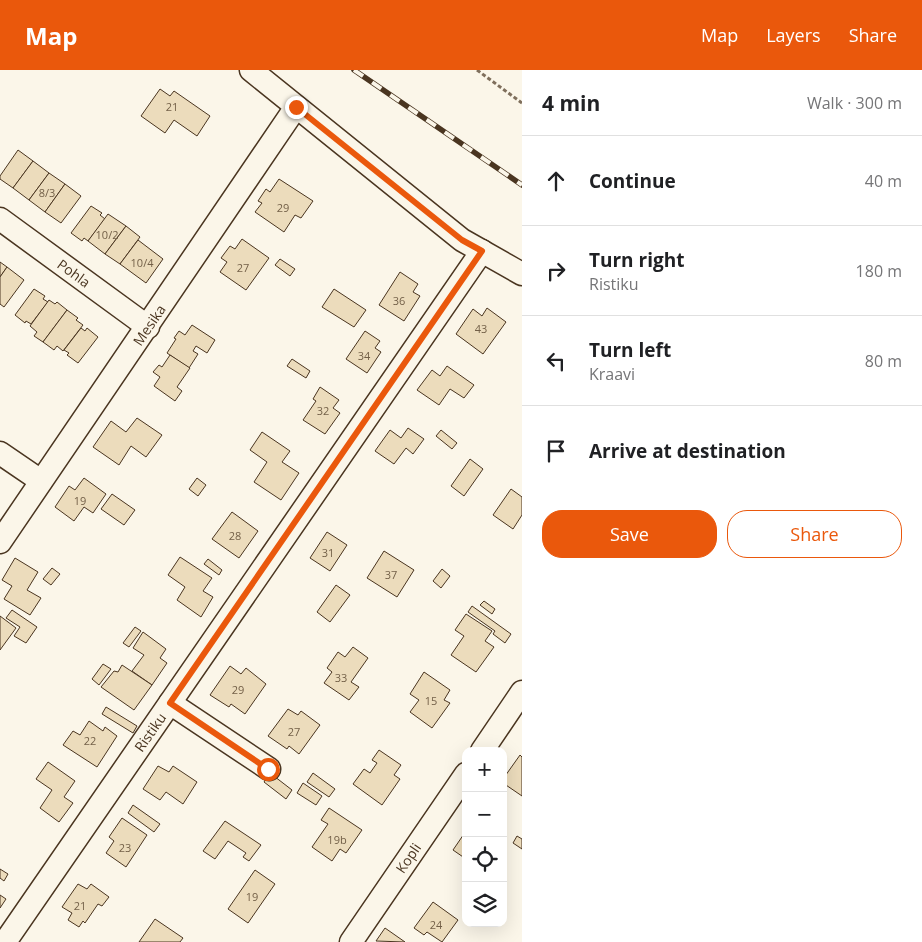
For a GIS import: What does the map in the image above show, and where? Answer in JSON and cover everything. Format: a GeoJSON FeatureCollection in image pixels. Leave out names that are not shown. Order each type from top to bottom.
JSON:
{"type":"FeatureCollection","features":[{"type":"Feature","properties":{"kind":"street"},"geometry":{"type":"LineString","coordinates":[[251,70],[462,240],[522,274]]}},
{"type":"Feature","properties":{"kind":"street","name":"Mesika"},"geometry":{"type":"LineString","coordinates":[[0,542],[296,107]]}},
{"type":"Feature","properties":{"kind":"street","name":"Pohla"},"geometry":{"type":"LineString","coordinates":[[0,219],[148,327]]}},
{"type":"Feature","properties":{"kind":"street","name":"Ristiku"},"geometry":{"type":"LineString","coordinates":[[5,942],[482,251]]}},
{"type":"Feature","properties":{"kind":"street"},"geometry":{"type":"LineString","coordinates":[[0,453],[41,481]]}},
{"type":"Feature","properties":{"kind":"street"},"geometry":{"type":"LineString","coordinates":[[485,747],[522,692]]}},
{"type":"Feature","properties":{"kind":"street"},"geometry":{"type":"LineString","coordinates":[[170,703],[268,769]]}},
{"type":"Feature","properties":{"kind":"street","name":"Kopli"},"geometry":{"type":"LineString","coordinates":[[351,942],[462,780]]}},
{"type":"Feature","properties":{"kind":"path"},"geometry":{"type":"LineString","coordinates":[[477,70],[522,102]]}},
{"type":"Feature","properties":{"kind":"building"},"geometry":{"type":"Polygon","coordinates":[[[160,89],[170,96],[174,91],[210,116],[197,136],[174,120],[165,133],[141,116],[160,89]]]}},
{"type":"Feature","properties":{"kind":"building"},"geometry":{"type":"Polygon","coordinates":[[[18,150],[33,161],[13,188],[0,179],[0,176],[18,150]]]}},
{"type":"Feature","properties":{"kind":"building"},"geometry":{"type":"Polygon","coordinates":[[[33,161],[49,173],[29,200],[13,188],[33,161]]]}},
{"type":"Feature","properties":{"kind":"building"},"geometry":{"type":"Polygon","coordinates":[[[49,173],[65,184],[45,212],[29,200],[49,173]]]}},
{"type":"Feature","properties":{"kind":"building"},"geometry":{"type":"Polygon","coordinates":[[[279,179],[313,201],[301,218],[295,215],[284,232],[255,212],[262,203],[258,201],[266,189],[270,192],[279,179]]]}},
{"type":"Feature","properties":{"kind":"building"},"geometry":{"type":"Polygon","coordinates":[[[65,184],[81,196],[61,223],[45,212],[65,184]]]}},
{"type":"Feature","properties":{"kind":"building"},"geometry":{"type":"Polygon","coordinates":[[[91,206],[102,213],[100,215],[105,219],[88,241],[84,238],[82,241],[71,233],[91,206]]]}},
{"type":"Feature","properties":{"kind":"building"},"geometry":{"type":"Polygon","coordinates":[[[108,214],[126,226],[105,254],[88,241],[108,214]]]}},
{"type":"Feature","properties":{"kind":"building"},"geometry":{"type":"Polygon","coordinates":[[[126,226],[140,237],[120,264],[105,254],[126,226]]]}},
{"type":"Feature","properties":{"kind":"building"},"geometry":{"type":"Polygon","coordinates":[[[242,239],[269,258],[246,290],[220,272],[227,262],[221,258],[230,246],[235,249],[242,239]]]}},
{"type":"Feature","properties":{"kind":"building"},"geometry":{"type":"Polygon","coordinates":[[[138,240],[163,259],[146,283],[120,264],[138,240]]]}},
{"type":"Feature","properties":{"kind":"building"},"geometry":{"type":"Polygon","coordinates":[[[280,259],[295,269],[290,276],[275,265],[280,259]]]}},
{"type":"Feature","properties":{"kind":"building"},"geometry":{"type":"Polygon","coordinates":[[[0,262],[7,267],[0,277],[0,262]]]}},
{"type":"Feature","properties":{"kind":"building"},"geometry":{"type":"Polygon","coordinates":[[[7,267],[24,280],[4,307],[0,304],[0,277],[7,267]]]}},
{"type":"Feature","properties":{"kind":"building"},"geometry":{"type":"Polygon","coordinates":[[[400,272],[418,284],[413,292],[420,296],[404,321],[379,305],[400,272]]]}},
{"type":"Feature","properties":{"kind":"building"},"geometry":{"type":"Polygon","coordinates":[[[34,289],[45,296],[43,299],[48,302],[31,324],[26,321],[25,323],[15,315],[34,289]]]}},
{"type":"Feature","properties":{"kind":"building"},"geometry":{"type":"Polygon","coordinates":[[[334,289],[366,310],[354,327],[322,307],[334,289]]]}},
{"type":"Feature","properties":{"kind":"building"},"geometry":{"type":"Polygon","coordinates":[[[49,300],[55,304],[57,302],[67,310],[43,342],[34,336],[37,332],[30,326],[49,300]]]}},
{"type":"Feature","properties":{"kind":"building"},"geometry":{"type":"Polygon","coordinates":[[[487,308],[506,322],[483,354],[456,334],[473,309],[482,316],[487,308]]]}},
{"type":"Feature","properties":{"kind":"building"},"geometry":{"type":"Polygon","coordinates":[[[67,310],[78,318],[76,320],[83,325],[63,351],[57,346],[54,350],[43,342],[67,310]]]}},
{"type":"Feature","properties":{"kind":"building"},"geometry":{"type":"Polygon","coordinates":[[[192,325],[215,340],[207,353],[196,346],[193,351],[198,354],[189,368],[167,353],[179,331],[185,335],[192,325]]]}},
{"type":"Feature","properties":{"kind":"building"},"geometry":{"type":"Polygon","coordinates":[[[81,328],[85,331],[87,328],[98,337],[78,363],[67,355],[69,353],[64,350],[81,328]]]}},
{"type":"Feature","properties":{"kind":"building"},"geometry":{"type":"Polygon","coordinates":[[[365,331],[380,341],[375,348],[381,352],[367,373],[346,359],[365,331]]]}},
{"type":"Feature","properties":{"kind":"building"},"geometry":{"type":"Polygon","coordinates":[[[170,355],[190,368],[177,387],[182,391],[175,401],[154,386],[160,377],[153,372],[159,365],[162,367],[170,355]]]}},
{"type":"Feature","properties":{"kind":"building"},"geometry":{"type":"Polygon","coordinates":[[[292,359],[310,371],[306,378],[287,366],[292,359]]]}},
{"type":"Feature","properties":{"kind":"building"},"geometry":{"type":"Polygon","coordinates":[[[447,366],[474,385],[464,398],[450,389],[439,405],[417,390],[432,370],[440,376],[447,366]]]}},
{"type":"Feature","properties":{"kind":"building"},"geometry":{"type":"Polygon","coordinates":[[[320,387],[339,400],[333,408],[340,413],[325,434],[303,420],[316,401],[313,399],[320,387]]]}},
{"type":"Feature","properties":{"kind":"building"},"geometry":{"type":"Polygon","coordinates":[[[137,418],[162,435],[146,457],[131,446],[119,465],[93,447],[111,421],[126,432],[137,418]]]}},
{"type":"Feature","properties":{"kind":"building"},"geometry":{"type":"Polygon","coordinates":[[[408,428],[424,439],[413,454],[406,448],[394,464],[375,451],[390,430],[401,438],[408,428]]]}},
{"type":"Feature","properties":{"kind":"building"},"geometry":{"type":"Polygon","coordinates":[[[441,430],[457,443],[452,449],[436,436],[441,430]]]}},
{"type":"Feature","properties":{"kind":"building"},"geometry":{"type":"Polygon","coordinates":[[[262,432],[290,451],[282,462],[299,473],[281,500],[254,482],[267,462],[250,450],[262,432]]]}},
{"type":"Feature","properties":{"kind":"building"},"geometry":{"type":"Polygon","coordinates":[[[470,459],[483,469],[464,496],[451,486],[470,459]]]}},
{"type":"Feature","properties":{"kind":"building"},"geometry":{"type":"Polygon","coordinates":[[[84,478],[106,494],[93,513],[84,507],[74,521],[55,507],[69,486],[75,490],[84,478]]]}},
{"type":"Feature","properties":{"kind":"building"},"geometry":{"type":"Polygon","coordinates":[[[197,478],[206,485],[198,496],[189,489],[197,478]]]}},
{"type":"Feature","properties":{"kind":"building"},"geometry":{"type":"Polygon","coordinates":[[[511,489],[522,497],[522,515],[513,529],[493,515],[511,489]]]}},
{"type":"Feature","properties":{"kind":"building"},"geometry":{"type":"Polygon","coordinates":[[[112,494],[135,510],[124,525],[101,509],[112,494]]]}},
{"type":"Feature","properties":{"kind":"building"},"geometry":{"type":"Polygon","coordinates":[[[232,512],[258,531],[239,558],[212,539],[232,512]]]}},
{"type":"Feature","properties":{"kind":"building"},"geometry":{"type":"Polygon","coordinates":[[[327,532],[347,545],[330,571],[310,558],[327,532]]]}},
{"type":"Feature","properties":{"kind":"building"},"geometry":{"type":"Polygon","coordinates":[[[384,551],[414,570],[397,597],[367,578],[384,551]]]}},
{"type":"Feature","properties":{"kind":"building"},"geometry":{"type":"Polygon","coordinates":[[[180,557],[212,578],[203,591],[213,597],[201,617],[177,600],[185,587],[168,575],[180,557]]]}},
{"type":"Feature","properties":{"kind":"building"},"geometry":{"type":"Polygon","coordinates":[[[15,558],[38,572],[27,590],[41,598],[30,615],[4,599],[12,586],[2,580],[15,558]]]}},
{"type":"Feature","properties":{"kind":"building"},"geometry":{"type":"Polygon","coordinates":[[[208,559],[222,570],[219,575],[204,564],[208,559]]]}},
{"type":"Feature","properties":{"kind":"building"},"geometry":{"type":"Polygon","coordinates":[[[52,568],[60,574],[51,585],[43,579],[52,568]]]}},
{"type":"Feature","properties":{"kind":"building"},"geometry":{"type":"Polygon","coordinates":[[[442,569],[450,576],[441,588],[433,581],[442,569]]]}},
{"type":"Feature","properties":{"kind":"building"},"geometry":{"type":"Polygon","coordinates":[[[336,585],[350,595],[330,622],[317,612],[336,585]]]}},
{"type":"Feature","properties":{"kind":"building"},"geometry":{"type":"Polygon","coordinates":[[[484,601],[495,609],[492,614],[480,605],[484,601]]]}},
{"type":"Feature","properties":{"kind":"building"},"geometry":{"type":"Polygon","coordinates":[[[472,606],[511,634],[505,643],[493,634],[495,631],[468,612],[472,606]]]}},
{"type":"Feature","properties":{"kind":"building"},"geometry":{"type":"Polygon","coordinates":[[[12,610],[37,627],[26,643],[14,636],[20,627],[6,618],[12,610]]]}},
{"type":"Feature","properties":{"kind":"building"},"geometry":{"type":"Polygon","coordinates":[[[466,614],[492,631],[485,641],[494,647],[476,672],[451,655],[464,636],[455,630],[466,614]]]}},
{"type":"Feature","properties":{"kind":"building"},"geometry":{"type":"Polygon","coordinates":[[[0,616],[16,628],[0,650],[0,616]]]}},
{"type":"Feature","properties":{"kind":"building"},"geometry":{"type":"Polygon","coordinates":[[[135,627],[141,631],[129,647],[123,643],[135,627]]]}},
{"type":"Feature","properties":{"kind":"building"},"geometry":{"type":"Polygon","coordinates":[[[143,632],[166,649],[160,658],[167,663],[152,685],[132,671],[144,655],[133,648],[143,632]]]}},
{"type":"Feature","properties":{"kind":"building"},"geometry":{"type":"Polygon","coordinates":[[[353,647],[368,658],[351,682],[359,687],[349,700],[324,683],[332,672],[327,668],[338,652],[345,657],[353,647]]]}},
{"type":"Feature","properties":{"kind":"building"},"geometry":{"type":"Polygon","coordinates":[[[103,664],[111,669],[99,685],[92,679],[103,664]]]}},
{"type":"Feature","properties":{"kind":"building"},"geometry":{"type":"Polygon","coordinates":[[[122,665],[152,685],[134,710],[101,687],[114,671],[118,672],[122,665]]]}},
{"type":"Feature","properties":{"kind":"building"},"geometry":{"type":"Polygon","coordinates":[[[230,666],[241,674],[246,668],[266,684],[245,714],[231,704],[229,707],[210,695],[230,666]]]}},
{"type":"Feature","properties":{"kind":"building"},"geometry":{"type":"Polygon","coordinates":[[[424,672],[450,690],[444,700],[450,703],[432,728],[410,712],[419,700],[410,694],[424,672]]]}},
{"type":"Feature","properties":{"kind":"building"},"geometry":{"type":"Polygon","coordinates":[[[106,707],[137,726],[133,733],[102,714],[106,707]]]}},
{"type":"Feature","properties":{"kind":"building"},"geometry":{"type":"Polygon","coordinates":[[[288,709],[298,715],[301,711],[320,725],[299,754],[289,746],[287,749],[268,736],[288,709]]]}},
{"type":"Feature","properties":{"kind":"building"},"geometry":{"type":"Polygon","coordinates":[[[89,721],[103,731],[105,727],[117,736],[97,767],[63,745],[73,731],[80,735],[89,721]]]}},
{"type":"Feature","properties":{"kind":"building"},"geometry":{"type":"Polygon","coordinates":[[[379,750],[401,765],[394,775],[400,779],[382,805],[353,784],[364,769],[370,773],[377,763],[372,760],[379,750]]]}},
{"type":"Feature","properties":{"kind":"building"},"geometry":{"type":"Polygon","coordinates":[[[520,755],[522,757],[522,796],[507,786],[507,773],[520,755]]]}},
{"type":"Feature","properties":{"kind":"building"},"geometry":{"type":"Polygon","coordinates":[[[48,762],[75,781],[64,797],[73,803],[59,822],[40,808],[52,790],[36,779],[48,762]]]}},
{"type":"Feature","properties":{"kind":"building"},"geometry":{"type":"Polygon","coordinates":[[[158,766],[169,772],[173,766],[197,782],[183,804],[166,792],[160,800],[143,789],[158,766]]]}},
{"type":"Feature","properties":{"kind":"building"},"geometry":{"type":"Polygon","coordinates":[[[270,773],[292,790],[286,799],[264,782],[270,773]]]}},
{"type":"Feature","properties":{"kind":"building"},"geometry":{"type":"Polygon","coordinates":[[[313,773],[335,789],[329,797],[307,782],[313,773]]]}},
{"type":"Feature","properties":{"kind":"building"},"geometry":{"type":"Polygon","coordinates":[[[303,783],[322,796],[316,805],[297,793],[303,783]]]}},
{"type":"Feature","properties":{"kind":"building"},"geometry":{"type":"Polygon","coordinates":[[[133,805],[160,824],[154,832],[128,813],[133,805]]]}},
{"type":"Feature","properties":{"kind":"building"},"geometry":{"type":"Polygon","coordinates":[[[329,808],[362,830],[346,853],[340,849],[332,861],[312,847],[328,824],[321,820],[329,808]]]}},
{"type":"Feature","properties":{"kind":"building"},"geometry":{"type":"Polygon","coordinates":[[[122,818],[147,835],[126,867],[106,853],[114,841],[109,837],[122,818]]]}},
{"type":"Feature","properties":{"kind":"building"},"geometry":{"type":"Polygon","coordinates":[[[225,821],[261,845],[249,861],[243,857],[246,853],[228,841],[215,859],[203,851],[225,821]]]}},
{"type":"Feature","properties":{"kind":"building"},"geometry":{"type":"Polygon","coordinates":[[[517,836],[522,839],[522,849],[513,843],[517,836]]]}},
{"type":"Feature","properties":{"kind":"building"},"geometry":{"type":"Polygon","coordinates":[[[462,837],[462,856],[453,850],[462,837]]]}},
{"type":"Feature","properties":{"kind":"building"},"geometry":{"type":"Polygon","coordinates":[[[0,869],[8,874],[4,881],[0,878],[0,869]]]}},
{"type":"Feature","properties":{"kind":"building"},"geometry":{"type":"Polygon","coordinates":[[[255,870],[275,884],[248,923],[228,909],[255,870]]]}},
{"type":"Feature","properties":{"kind":"building"},"geometry":{"type":"Polygon","coordinates":[[[78,884],[87,889],[91,884],[109,897],[102,906],[98,904],[85,923],[83,921],[79,927],[68,920],[72,913],[62,907],[78,884]]]}},
{"type":"Feature","properties":{"kind":"building"},"geometry":{"type":"Polygon","coordinates":[[[0,895],[6,899],[0,908],[0,895]]]}},
{"type":"Feature","properties":{"kind":"building"},"geometry":{"type":"Polygon","coordinates":[[[433,902],[458,920],[442,942],[427,932],[424,935],[414,928],[433,902]]]}},
{"type":"Feature","properties":{"kind":"building"},"geometry":{"type":"Polygon","coordinates":[[[155,919],[183,938],[180,942],[139,942],[155,919]]]}},
{"type":"Feature","properties":{"kind":"building"},"geometry":{"type":"Polygon","coordinates":[[[385,928],[405,942],[376,941],[385,928]]]}},
{"type":"Feature","properties":{"kind":"railway"},"geometry":{"type":"LineString","coordinates":[[354,70],[522,185]]}},
{"type":"Feature","properties":{"kind":"route"},"geometry":{"type":"LineString","coordinates":[[268,769],[170,703],[482,251],[462,240],[296,107]]}}]}
